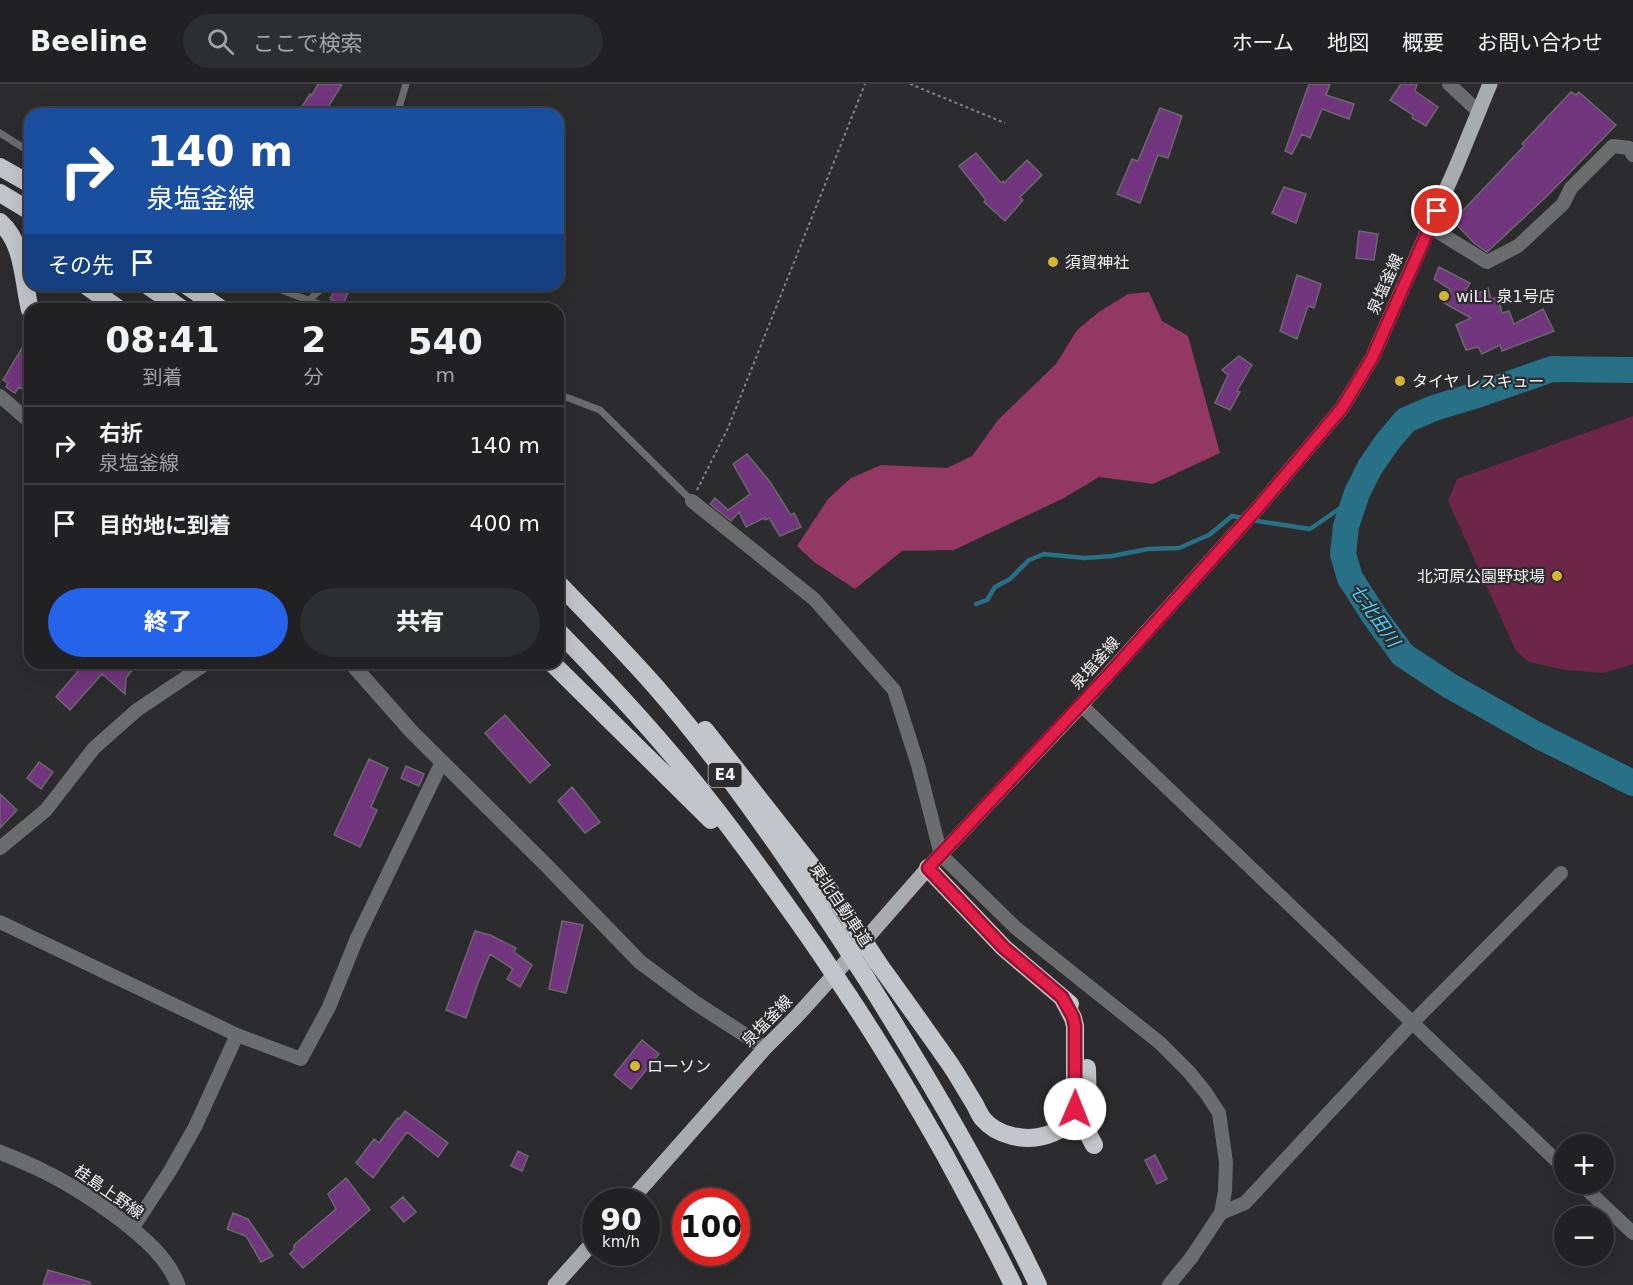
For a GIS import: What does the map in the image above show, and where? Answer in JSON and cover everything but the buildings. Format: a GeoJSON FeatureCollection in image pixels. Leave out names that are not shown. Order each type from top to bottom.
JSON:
{"type":"FeatureCollection","features":[{"type":"Feature","properties":{"kind":"highway"},"geometry":{"type":"LineString","coordinates":[[0,167],[24,181]]}},
{"type":"Feature","properties":{"kind":"highway"},"geometry":{"type":"LineString","coordinates":[[0,194],[24,208]]}},
{"type":"Feature","properties":{"kind":"highway"},"geometry":{"type":"LineString","coordinates":[[0,222],[14,239],[24,279]]}},
{"type":"Feature","properties":{"kind":"highway"},"geometry":{"type":"LineString","coordinates":[[14,239],[24,245]]}},
{"type":"Feature","properties":{"kind":"highway"},"geometry":{"type":"LineString","coordinates":[[93,291],[110,303]]}},
{"type":"Feature","properties":{"kind":"highway"},"geometry":{"type":"LineString","coordinates":[[156,291],[173,303]]}},
{"type":"Feature","properties":{"kind":"highway"},"geometry":{"type":"LineString","coordinates":[[195,291],[212,303]]}},
{"type":"Feature","properties":{"kind":"highway","name":"東北自動車道"},"geometry":{"type":"LineString","coordinates":[[564,590],[602,627],[701,743],[758,818],[836,932],[938,1097],[982,1175],[1038,1285]]}},
{"type":"Feature","properties":{"kind":"highway"},"geometry":{"type":"LineString","coordinates":[[602,627],[669,691],[714,739],[819,875],[951,1065],[984,1120],[996,1129],[1012,1136],[1032,1138],[1060,1130],[1072,1118],[1082,1113]]}},
{"type":"Feature","properties":{"kind":"highway","name":"E4"},"geometry":{"type":"LineString","coordinates":[[564,637],[619,695],[710,801],[818,950],[880,1042],[963,1189],[1013,1285]]}},
{"type":"Feature","properties":{"kind":"highway"},"geometry":{"type":"LineString","coordinates":[[558,669],[702,810],[779,894]]}},
{"type":"Feature","properties":{"kind":"highway"},"geometry":{"type":"LineString","coordinates":[[934,862],[1004,948],[1062,997],[1073,1017],[1075,1026],[1082,1113],[1094,1145]]}},
{"type":"Feature","properties":{"kind":"main road","name":"泉塩釜線"},"geometry":{"type":"LineString","coordinates":[[641,1188],[934,862],[1081,705],[1256,510],[1342,408],[1372,358],[1490,84]]}},
{"type":"Feature","properties":{"kind":"main road"},"geometry":{"type":"LineString","coordinates":[[555,1285],[582,1255]]}},
{"type":"Feature","properties":{"kind":"street"},"geometry":{"type":"LineString","coordinates":[[1449,84],[1479,112]]}},
{"type":"Feature","properties":{"kind":"street"},"geometry":{"type":"LineString","coordinates":[[1430,227],[1487,262],[1518,246],[1563,204],[1571,188],[1613,146],[1629,148],[1633,155]]}},
{"type":"Feature","properties":{"kind":"street"},"geometry":{"type":"LineString","coordinates":[[0,396],[24,418]]}},
{"type":"Feature","properties":{"kind":"street"},"geometry":{"type":"LineString","coordinates":[[692,501],[814,599],[894,690],[918,765],[934,862],[1160,1042],[1189,1072],[1219,1113],[1226,1162],[1225,1191],[1221,1213],[1191,1258],[1169,1285]]}},
{"type":"Feature","properties":{"kind":"street"},"geometry":{"type":"LineString","coordinates":[[0,848],[45,810],[94,748],[137,710],[198,669]]}},
{"type":"Feature","properties":{"kind":"street"},"geometry":{"type":"LineString","coordinates":[[356,669],[441,762],[548,866],[640,962],[694,1002],[765,1048]]}},
{"type":"Feature","properties":{"kind":"street"},"geometry":{"type":"LineString","coordinates":[[1081,705],[1554,1158]]}},
{"type":"Feature","properties":{"kind":"street"},"geometry":{"type":"LineString","coordinates":[[0,922],[237,1035],[301,1059],[329,1007],[357,938],[441,762]]}},
{"type":"Feature","properties":{"kind":"street"},"geometry":{"type":"LineString","coordinates":[[1221,1213],[1245,1203],[1412,1023],[1561,873]]}},
{"type":"Feature","properties":{"kind":"street"},"geometry":{"type":"LineString","coordinates":[[132,1229],[170,1171],[195,1127],[237,1035]]}},
{"type":"Feature","properties":{"kind":"street","name":"桂島上野線"},"geometry":{"type":"LineString","coordinates":[[0,1152],[45,1172],[97,1202],[158,1252],[172,1271],[178,1285]]}},
{"type":"Feature","properties":{"kind":"street"},"geometry":{"type":"LineString","coordinates":[[1592,1194],[1633,1233]]}},
{"type":"Feature","properties":{"kind":"lane"},"geometry":{"type":"LineString","coordinates":[[399,108],[406,84]]}},
{"type":"Feature","properties":{"kind":"lane"},"geometry":{"type":"LineString","coordinates":[[0,133],[24,148]]}},
{"type":"Feature","properties":{"kind":"lane"},"geometry":{"type":"LineString","coordinates":[[284,291],[317,303]]}},
{"type":"Feature","properties":{"kind":"lane"},"geometry":{"type":"LineString","coordinates":[[309,300],[319,291]]}},
{"type":"Feature","properties":{"kind":"lane"},"geometry":{"type":"LineString","coordinates":[[564,396],[600,410],[692,501]]}},
{"type":"Feature","properties":{"kind":"path"},"geometry":{"type":"LineString","coordinates":[[692,501],[728,428],[866,84]]}},
{"type":"Feature","properties":{"kind":"path"},"geometry":{"type":"LineString","coordinates":[[910,84],[1005,123]]}},
{"type":"Feature","properties":{"kind":"shaded area"},"geometry":{"type":"Polygon","coordinates":[[[1149,292],[1162,321],[1188,336],[1220,453],[1153,484],[1099,477],[1064,498],[954,550],[902,551],[855,589],[814,562],[797,546],[828,499],[851,478],[881,465],[947,468],[972,456],[998,420],[1056,364],[1077,330],[1099,312],[1128,294],[1149,292]]]}},
{"type":"Feature","properties":{"kind":"shaded area","name":"北河原公園野球場"},"geometry":{"type":"Polygon","coordinates":[[[1633,416],[1633,664],[1603,673],[1565,670],[1529,662],[1516,651],[1448,501],[1457,479],[1633,416]]]}},
{"type":"Feature","properties":{"kind":"waterway","name":"七北田川"},"geometry":{"type":"LineString","coordinates":[[1633,370],[1552,369],[1434,408],[1406,420],[1370,467],[1357,493],[1346,526],[1343,554],[1350,578],[1403,655],[1450,686],[1539,736],[1633,783]]}},
{"type":"Feature","properties":{"kind":"waterway"},"geometry":{"type":"LineString","coordinates":[[1251,520],[1310,529],[1355,498]]}},
{"type":"Feature","properties":{"kind":"waterway"},"geometry":{"type":"LineString","coordinates":[[976,604],[987,600],[995,587],[1010,579],[1029,560],[1044,554],[1084,558],[1112,556],[1148,549],[1179,548],[1209,535],[1232,516],[1243,518]]}},
{"type":"Feature","properties":{"kind":"place","name":"須賀神社"},"geometry":{"type":"Point","coordinates":[1053,262]}},
{"type":"Feature","properties":{"kind":"place","name":"wiLL 泉1号店"},"geometry":{"type":"Point","coordinates":[1444,296]}},
{"type":"Feature","properties":{"kind":"place","name":"タイヤ レスキュー"},"geometry":{"type":"Point","coordinates":[1400,381]}},
{"type":"Feature","properties":{"kind":"place","name":"北河原公園野球場"},"geometry":{"type":"Point","coordinates":[1557,576]}},
{"type":"Feature","properties":{"kind":"place","name":"ローソン"},"geometry":{"type":"Point","coordinates":[635,1066]}},
{"type":"Feature","properties":{"kind":"route"},"geometry":{"type":"LineString","coordinates":[[1075,1109],[1075,1026],[1073,1017],[1062,997],[1004,948],[928,868],[1112,671],[1256,510],[1342,408],[1372,358],[1437,211]]}}]}
